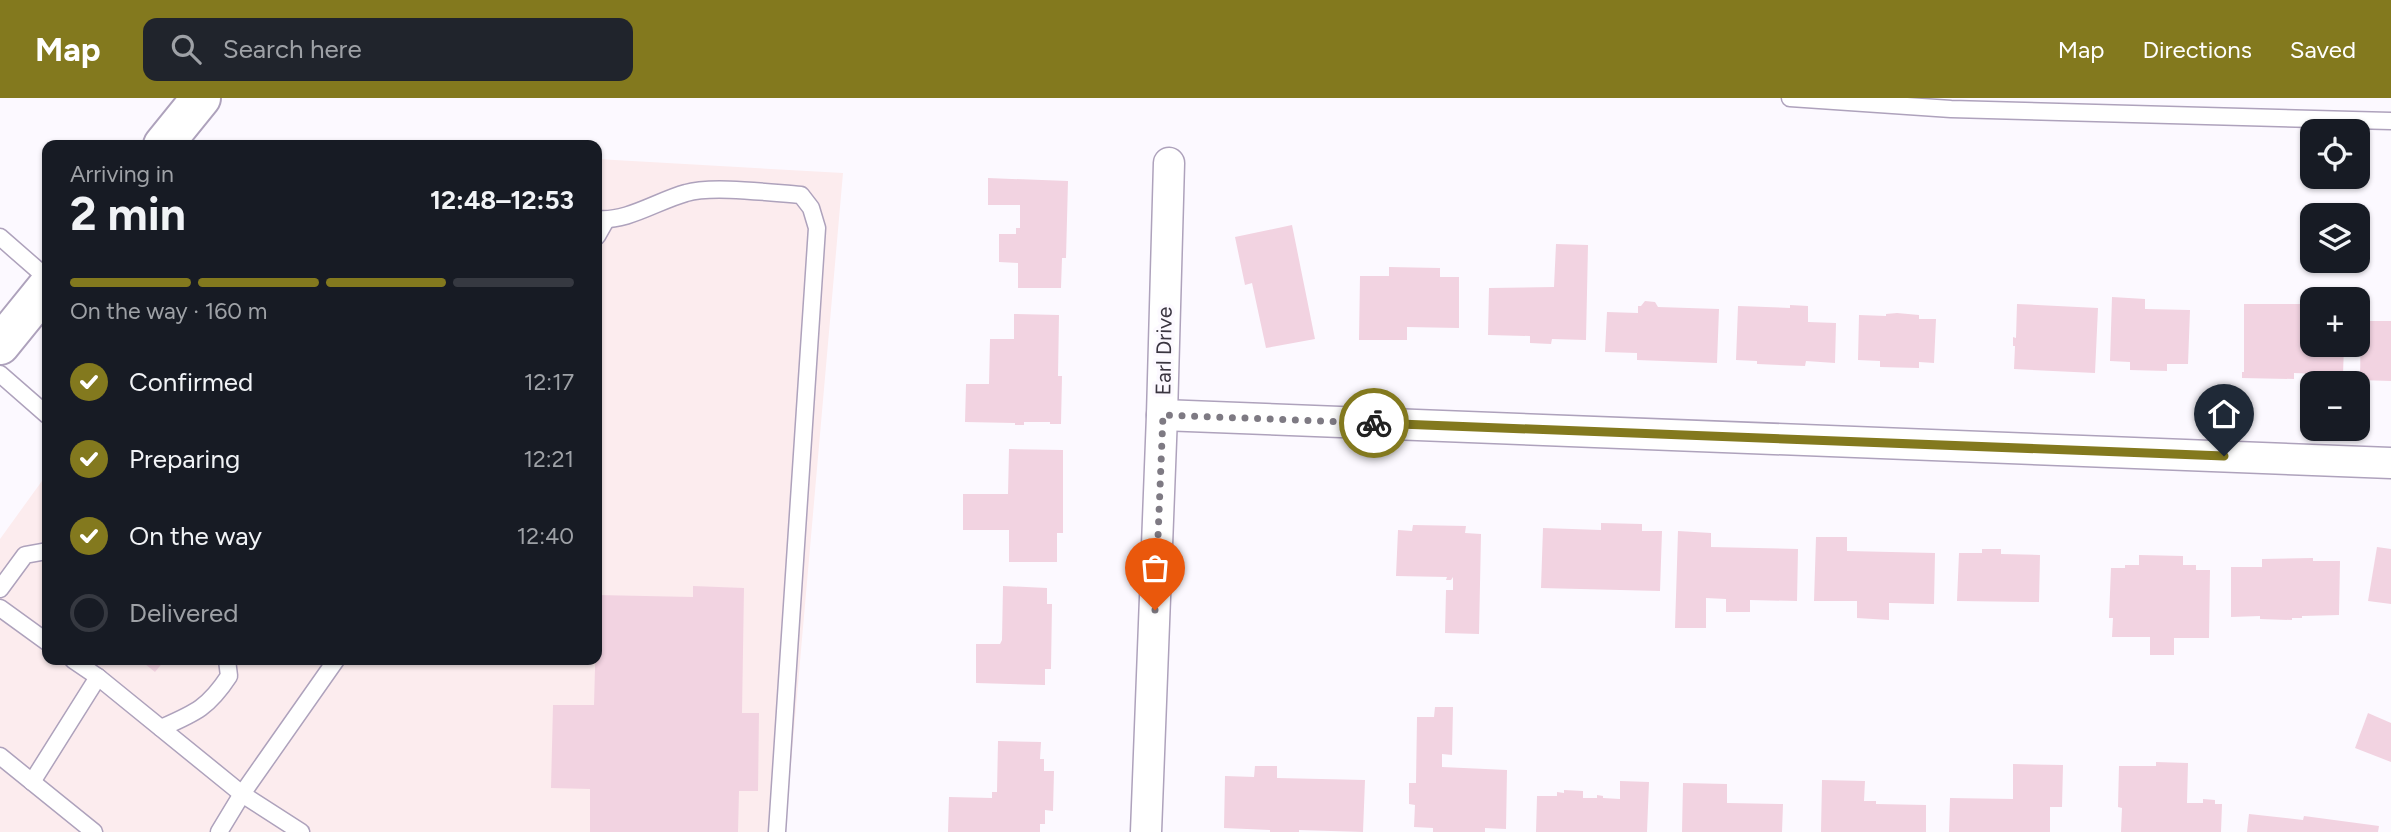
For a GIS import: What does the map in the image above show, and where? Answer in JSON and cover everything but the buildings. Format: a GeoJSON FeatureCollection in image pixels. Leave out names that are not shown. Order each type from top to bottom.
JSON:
{"type":"FeatureCollection","features":[{"type":"Feature","properties":{"kind":"main road"},"geometry":{"type":"LineString","coordinates":[[167,140],[201,98]]}},
{"type":"Feature","properties":{"kind":"main road"},"geometry":{"type":"LineString","coordinates":[[0,345],[42,293]]}},
{"type":"Feature","properties":{"kind":"street","name":"Earl Drive"},"geometry":{"type":"LineString","coordinates":[[1146,832],[1163,415],[1168,163]]}},
{"type":"Feature","properties":{"kind":"street"},"geometry":{"type":"LineString","coordinates":[[1163,415],[2391,463]]}},
{"type":"Feature","properties":{"kind":"lane"},"geometry":{"type":"LineString","coordinates":[[1790,98],[2391,121]]}},
{"type":"Feature","properties":{"kind":"lane"},"geometry":{"type":"LineString","coordinates":[[602,220],[649,207],[688,192],[720,190],[801,195],[811,208],[817,228],[777,832]]}},
{"type":"Feature","properties":{"kind":"lane"},"geometry":{"type":"LineString","coordinates":[[0,237],[42,274]]}},
{"type":"Feature","properties":{"kind":"lane"},"geometry":{"type":"LineString","coordinates":[[0,374],[42,411]]}},
{"type":"Feature","properties":{"kind":"lane"},"geometry":{"type":"LineString","coordinates":[[0,589],[25,555],[42,552]]}},
{"type":"Feature","properties":{"kind":"lane"},"geometry":{"type":"LineString","coordinates":[[0,608],[42,638]]}},
{"type":"Feature","properties":{"kind":"lane"},"geometry":{"type":"LineString","coordinates":[[80,665],[242,794],[300,832]]}},
{"type":"Feature","properties":{"kind":"lane"},"geometry":{"type":"LineString","coordinates":[[161,728],[198,711],[219,691],[229,676],[228,665]]}},
{"type":"Feature","properties":{"kind":"lane"},"geometry":{"type":"LineString","coordinates":[[219,832],[242,794],[332,665]]}},
{"type":"Feature","properties":{"kind":"lane"},"geometry":{"type":"LineString","coordinates":[[32,782],[98,677]]}},
{"type":"Feature","properties":{"kind":"lane"},"geometry":{"type":"LineString","coordinates":[[0,756],[93,832]]}},
{"type":"Feature","properties":{"kind":"shaded area"},"geometry":{"type":"Polygon","coordinates":[[[602,159],[843,173],[785,832],[0,832],[0,539],[42,481],[42,665],[602,665],[602,159]]]}},
{"type":"Feature","properties":{"kind":"way so far"},"geometry":{"type":"LineString","coordinates":[[1155,610],[1163,415],[1374,423]]}},
{"type":"Feature","properties":{"kind":"route"},"geometry":{"type":"LineString","coordinates":[[1374,423],[2224,456]]}}]}
